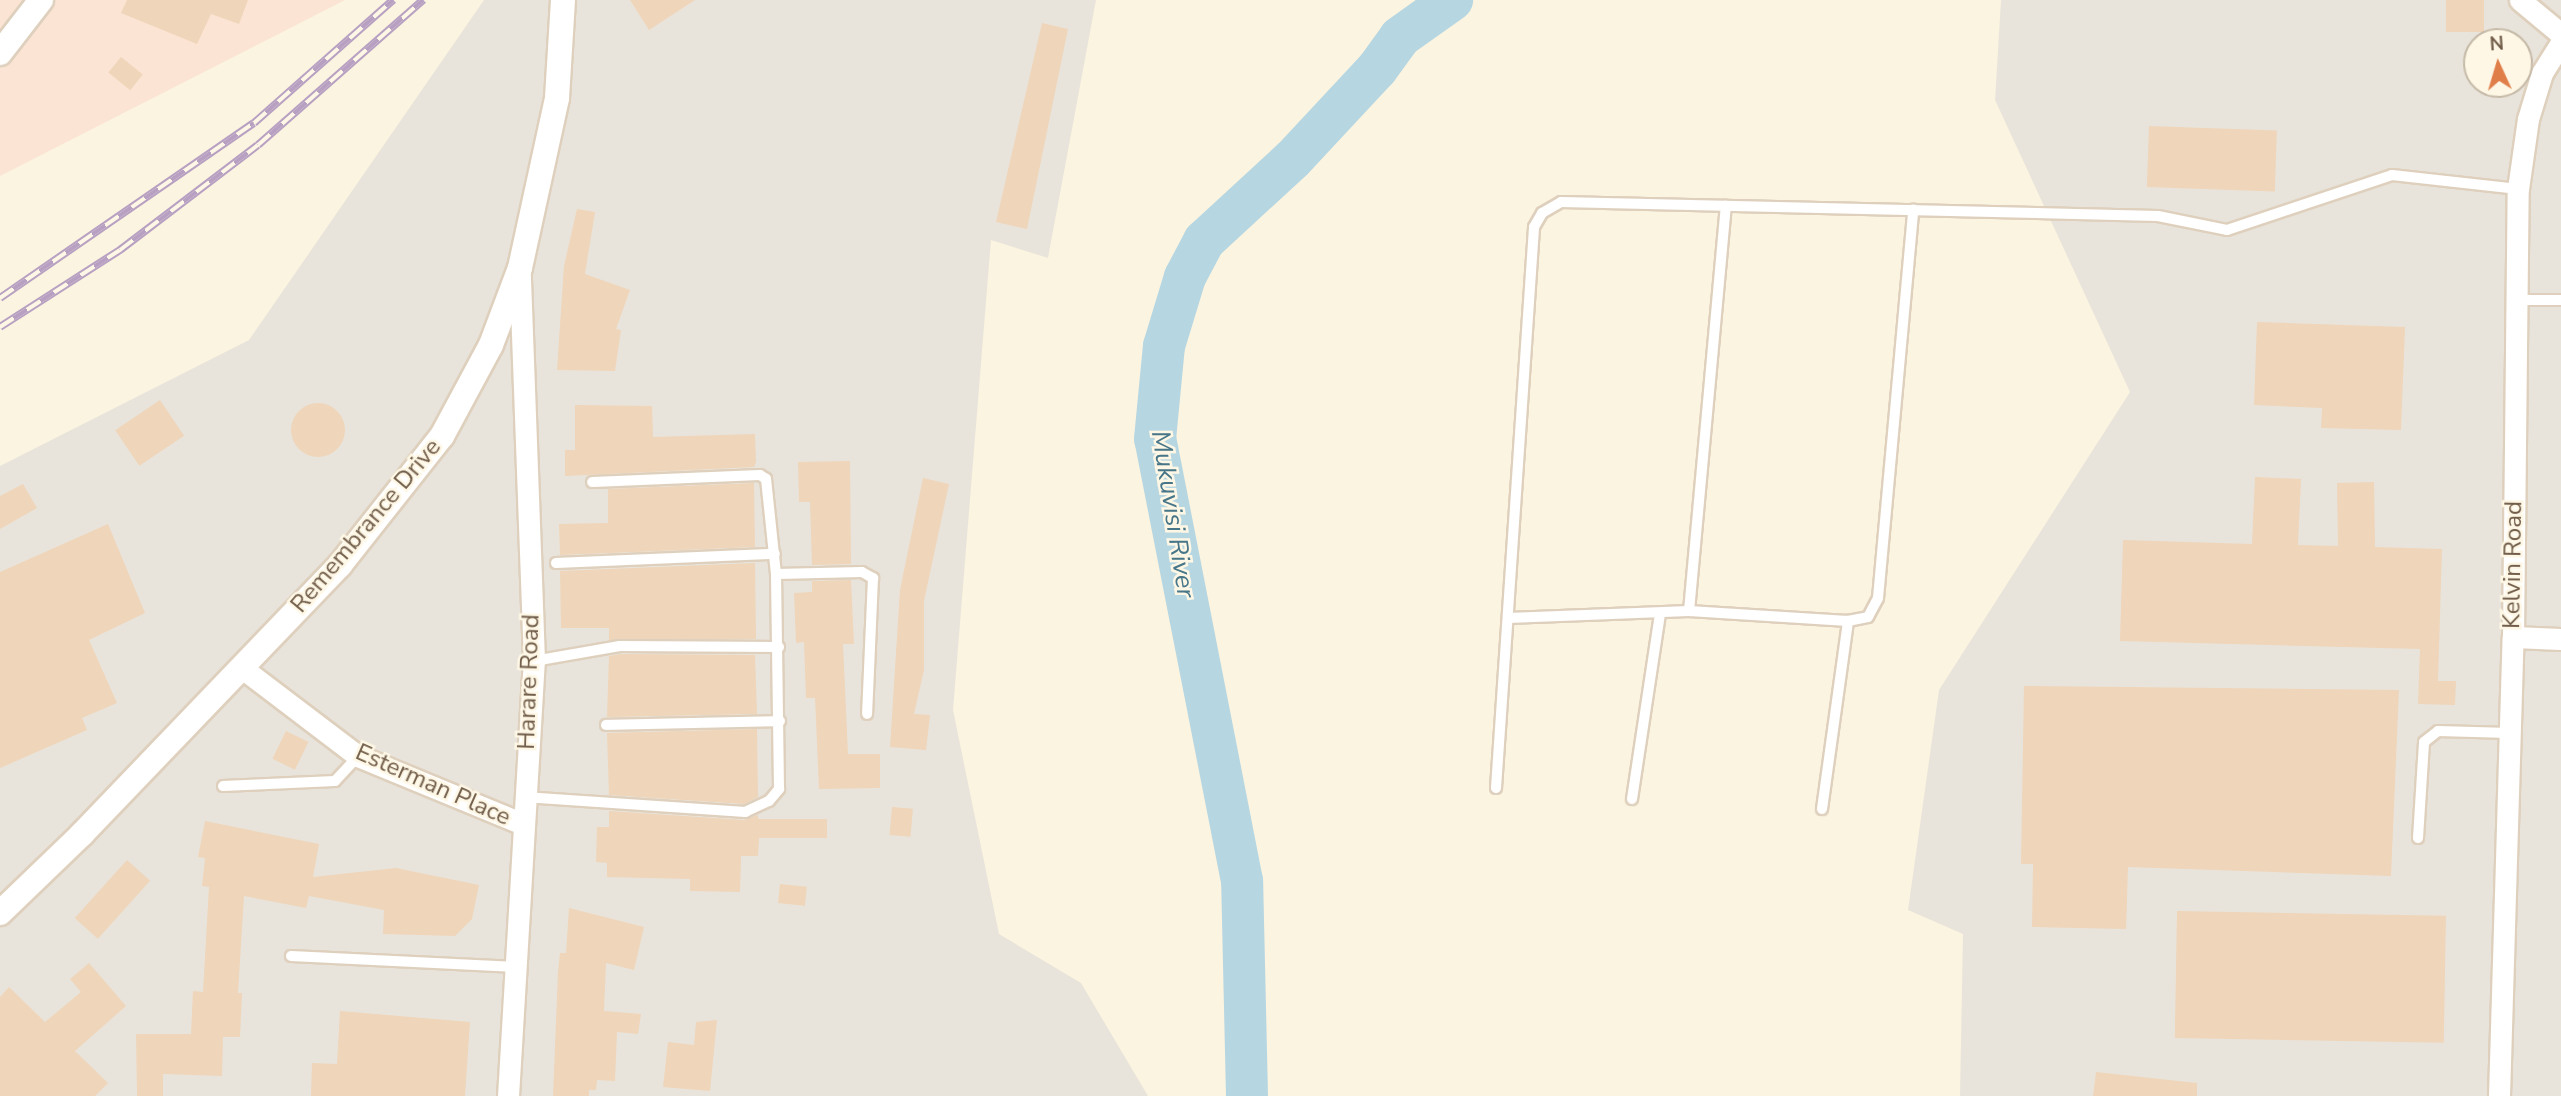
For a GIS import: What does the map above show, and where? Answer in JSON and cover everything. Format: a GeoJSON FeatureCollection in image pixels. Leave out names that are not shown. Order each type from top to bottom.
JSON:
{"type":"FeatureCollection","features":[{"type":"Feature","properties":{"kind":"street"},"geometry":{"type":"LineString","coordinates":[[0,53],[41,0]]}},
{"type":"Feature","properties":{"kind":"street","name":"Remembrance Drive"},"geometry":{"type":"LineString","coordinates":[[0,913],[340,565],[442,436],[491,345],[520,268],[557,98],[563,0]]}},
{"type":"Feature","properties":{"kind":"street"},"geometry":{"type":"LineString","coordinates":[[2520,0],[2561,34]]}},
{"type":"Feature","properties":{"kind":"street","name":"Kelvin Road"},"geometry":{"type":"LineString","coordinates":[[2499,1096],[2513,637],[2518,189],[2528,119],[2542,74],[2561,43]]}},
{"type":"Feature","properties":{"kind":"street","name":"Harare Road"},"geometry":{"type":"LineString","coordinates":[[508,1096],[534,662],[520,268]]}},
{"type":"Feature","properties":{"kind":"street"},"geometry":{"type":"LineString","coordinates":[[2513,637],[2561,639]]}},
{"type":"Feature","properties":{"kind":"street","name":"Esterman Place"},"geometry":{"type":"LineString","coordinates":[[242,668],[358,756],[523,824]]}},
{"type":"Feature","properties":{"kind":"lane"},"geometry":{"type":"LineString","coordinates":[[1496,788],[1534,227],[1542,213],[1561,202],[2158,215],[2227,230],[2392,175],[2518,189]]}},
{"type":"Feature","properties":{"kind":"lane"},"geometry":{"type":"LineString","coordinates":[[1689,611],[1726,206]]}},
{"type":"Feature","properties":{"kind":"lane"},"geometry":{"type":"LineString","coordinates":[[1508,618],[1689,611],[1847,621],[1868,617],[1878,598],[1913,210]]}},
{"type":"Feature","properties":{"kind":"lane"},"geometry":{"type":"LineString","coordinates":[[2516,300],[2561,300]]}},
{"type":"Feature","properties":{"kind":"lane"},"geometry":{"type":"LineString","coordinates":[[524,797],[745,811],[769,801],[779,789],[779,647],[770,484],[760,475],[592,482]]}},
{"type":"Feature","properties":{"kind":"lane"},"geometry":{"type":"LineString","coordinates":[[556,563],[775,554]]}},
{"type":"Feature","properties":{"kind":"lane"},"geometry":{"type":"LineString","coordinates":[[776,574],[862,572],[873,578],[867,714]]}},
{"type":"Feature","properties":{"kind":"lane"},"geometry":{"type":"LineString","coordinates":[[1632,799],[1660,612]]}},
{"type":"Feature","properties":{"kind":"lane"},"geometry":{"type":"LineString","coordinates":[[1822,810],[1847,621]]}},
{"type":"Feature","properties":{"kind":"lane"},"geometry":{"type":"LineString","coordinates":[[534,662],[620,646],[779,647]]}},
{"type":"Feature","properties":{"kind":"lane"},"geometry":{"type":"LineString","coordinates":[[606,725],[780,721]]}},
{"type":"Feature","properties":{"kind":"lane"},"geometry":{"type":"LineString","coordinates":[[2418,838],[2424,742],[2438,731],[2510,733]]}},
{"type":"Feature","properties":{"kind":"lane"},"geometry":{"type":"LineString","coordinates":[[223,786],[335,781],[358,756]]}},
{"type":"Feature","properties":{"kind":"lane"},"geometry":{"type":"LineString","coordinates":[[291,956],[517,967]]}},
{"type":"Feature","properties":{"kind":"shaded area"},"geometry":{"type":"Polygon","coordinates":[[[0,0],[345,0],[0,176],[0,0]]]}},
{"type":"Feature","properties":{"kind":"shaded area"},"geometry":{"type":"Polygon","coordinates":[[[484,0],[1096,0],[1048,258],[991,240],[953,710],[999,934],[1081,983],[1148,1096],[0,1096],[0,466],[249,340],[484,0]]]}},
{"type":"Feature","properties":{"kind":"shaded area"},"geometry":{"type":"Polygon","coordinates":[[[2001,0],[2561,0],[2561,1096],[1960,1096],[1963,934],[1908,910],[1939,690],[2130,392],[1995,100],[2001,0]]]}},
{"type":"Feature","properties":{"kind":"building"},"geometry":{"type":"Polygon","coordinates":[[[127,0],[248,0],[239,24],[211,14],[197,44],[121,13],[127,0]]]}},
{"type":"Feature","properties":{"kind":"building"},"geometry":{"type":"Polygon","coordinates":[[[630,0],[695,0],[649,30],[630,0]]]}},
{"type":"Feature","properties":{"kind":"building"},"geometry":{"type":"Polygon","coordinates":[[[2446,0],[2484,0],[2484,28],[2463,28],[2463,32],[2446,32],[2446,0]]]}},
{"type":"Feature","properties":{"kind":"building"},"geometry":{"type":"Polygon","coordinates":[[[1042,23],[1068,29],[1027,229],[996,222],[1042,23]]]}},
{"type":"Feature","properties":{"kind":"building"},"geometry":{"type":"Polygon","coordinates":[[[121,57],[143,75],[130,90],[108,73],[121,57]]]}},
{"type":"Feature","properties":{"kind":"building"},"geometry":{"type":"Polygon","coordinates":[[[2149,126],[2277,130],[2275,191],[2147,187],[2149,126]]]}},
{"type":"Feature","properties":{"kind":"building"},"geometry":{"type":"Polygon","coordinates":[[[577,209],[595,212],[585,274],[630,290],[616,329],[621,330],[615,371],[557,370],[564,266],[577,209]]]}},
{"type":"Feature","properties":{"kind":"building"},"geometry":{"type":"Polygon","coordinates":[[[2257,322],[2405,327],[2401,430],[2321,428],[2322,408],[2254,405],[2257,322]]]}},
{"type":"Feature","properties":{"kind":"building"},"geometry":{"type":"Polygon","coordinates":[[[160,400],[184,436],[139,466],[115,430],[160,400]]]}},
{"type":"Feature","properties":{"kind":"building"},"geometry":{"type":"Polygon","coordinates":[[[318,403],[337,411],[345,430],[337,449],[318,457],[299,449],[291,430],[299,411],[318,403]]]}},
{"type":"Feature","properties":{"kind":"building"},"geometry":{"type":"Polygon","coordinates":[[[575,405],[652,406],[653,437],[755,434],[756,462],[754,467],[565,476],[565,450],[575,450],[575,405]]]}},
{"type":"Feature","properties":{"kind":"building"},"geometry":{"type":"Polygon","coordinates":[[[850,461],[851,564],[812,565],[810,502],[799,502],[798,462],[850,461]]]}},
{"type":"Feature","properties":{"kind":"building"},"geometry":{"type":"Polygon","coordinates":[[[2255,477],[2301,479],[2298,545],[2338,546],[2337,483],[2374,482],[2375,547],[2442,549],[2438,681],[2456,681],[2455,705],[2418,704],[2420,649],[2120,641],[2123,540],[2252,544],[2255,477]]]}},
{"type":"Feature","properties":{"kind":"building"},"geometry":{"type":"Polygon","coordinates":[[[923,478],[949,484],[924,601],[924,670],[914,714],[930,715],[926,750],[890,747],[900,590],[923,478]]]}},
{"type":"Feature","properties":{"kind":"building"},"geometry":{"type":"Polygon","coordinates":[[[754,483],[755,547],[560,555],[559,524],[608,523],[608,489],[754,483]]]}},
{"type":"Feature","properties":{"kind":"building"},"geometry":{"type":"Polygon","coordinates":[[[23,484],[37,508],[0,529],[0,496],[23,484]]]}},
{"type":"Feature","properties":{"kind":"building"},"geometry":{"type":"Polygon","coordinates":[[[108,524],[145,613],[89,640],[117,703],[82,718],[87,730],[0,768],[0,572],[108,524]]]}},
{"type":"Feature","properties":{"kind":"building"},"geometry":{"type":"Polygon","coordinates":[[[755,563],[756,639],[609,640],[609,628],[561,628],[560,571],[755,563]]]}},
{"type":"Feature","properties":{"kind":"building"},"geometry":{"type":"Polygon","coordinates":[[[851,580],[854,644],[843,644],[848,754],[880,754],[880,788],[819,789],[815,698],[806,698],[804,642],[796,643],[794,593],[812,592],[812,581],[851,580]]]}},
{"type":"Feature","properties":{"kind":"building"},"geometry":{"type":"Polygon","coordinates":[[[755,655],[757,714],[607,717],[609,656],[755,655]]]}},
{"type":"Feature","properties":{"kind":"building"},"geometry":{"type":"Polygon","coordinates":[[[2024,686],[2399,690],[2391,876],[2128,867],[2126,929],[2032,927],[2033,864],[2021,864],[2024,686]]]}},
{"type":"Feature","properties":{"kind":"building"},"geometry":{"type":"Polygon","coordinates":[[[757,729],[758,797],[744,804],[609,795],[607,733],[757,729]]]}},
{"type":"Feature","properties":{"kind":"building"},"geometry":{"type":"Polygon","coordinates":[[[286,731],[308,742],[295,770],[272,759],[286,731]]]}},
{"type":"Feature","properties":{"kind":"building"},"geometry":{"type":"Polygon","coordinates":[[[892,807],[913,809],[910,837],[890,835],[892,807]]]}},
{"type":"Feature","properties":{"kind":"building"},"geometry":{"type":"Polygon","coordinates":[[[609,811],[744,820],[758,815],[758,819],[827,819],[827,838],[759,838],[758,856],[741,856],[740,892],[690,891],[690,879],[607,877],[607,863],[596,862],[597,827],[609,827],[609,811]]]}},
{"type":"Feature","properties":{"kind":"building"},"geometry":{"type":"Polygon","coordinates":[[[205,821],[319,844],[313,877],[396,868],[479,885],[472,919],[455,936],[383,934],[384,910],[309,896],[306,908],[244,896],[238,993],[242,993],[240,1037],[223,1037],[222,1076],[163,1074],[163,1096],[137,1096],[136,1034],[191,1034],[193,991],[203,992],[209,887],[202,886],[205,858],[198,857],[205,821]]]}},
{"type":"Feature","properties":{"kind":"building"},"geometry":{"type":"Polygon","coordinates":[[[127,860],[150,881],[98,939],[75,918],[127,860]]]}},
{"type":"Feature","properties":{"kind":"building"},"geometry":{"type":"Polygon","coordinates":[[[780,884],[807,887],[805,906],[778,903],[780,884]]]}},
{"type":"Feature","properties":{"kind":"building"},"geometry":{"type":"Polygon","coordinates":[[[569,908],[644,927],[634,970],[606,963],[604,1011],[641,1014],[638,1034],[617,1032],[615,1081],[597,1080],[596,1090],[589,1090],[589,1096],[553,1096],[558,972],[560,953],[566,953],[569,908]]]}},
{"type":"Feature","properties":{"kind":"building"},"geometry":{"type":"Polygon","coordinates":[[[2177,911],[2446,916],[2444,1043],[2175,1038],[2177,911]]]}},
{"type":"Feature","properties":{"kind":"building"},"geometry":{"type":"Polygon","coordinates":[[[89,963],[126,1006],[75,1051],[108,1083],[95,1096],[0,1096],[0,997],[9,987],[45,1022],[81,992],[70,979],[89,963]]]}},
{"type":"Feature","properties":{"kind":"building"},"geometry":{"type":"Polygon","coordinates":[[[340,1011],[470,1022],[465,1096],[311,1096],[312,1063],[337,1064],[340,1011]]]}},
{"type":"Feature","properties":{"kind":"building"},"geometry":{"type":"Polygon","coordinates":[[[717,1020],[710,1091],[663,1087],[668,1042],[694,1045],[696,1022],[717,1020]]]}},
{"type":"Feature","properties":{"kind":"building"},"geometry":{"type":"Polygon","coordinates":[[[2096,1072],[2197,1083],[2197,1096],[2093,1096],[2096,1072]]]}},
{"type":"Feature","properties":{"kind":"waterway","name":"Mukuvisi River"},"geometry":{"type":"LineString","coordinates":[[1247,1096],[1242,881],[1155,439],[1164,346],[1185,277],[1204,241],[1293,159],[1377,69],[1400,37],[1452,0]]}},
{"type":"Feature","properties":{"kind":"railway"},"geometry":{"type":"LineString","coordinates":[[0,298],[254,123],[393,0]]}},
{"type":"Feature","properties":{"kind":"railway"},"geometry":{"type":"LineString","coordinates":[[0,327],[120,250],[258,145],[423,0]]}}]}
